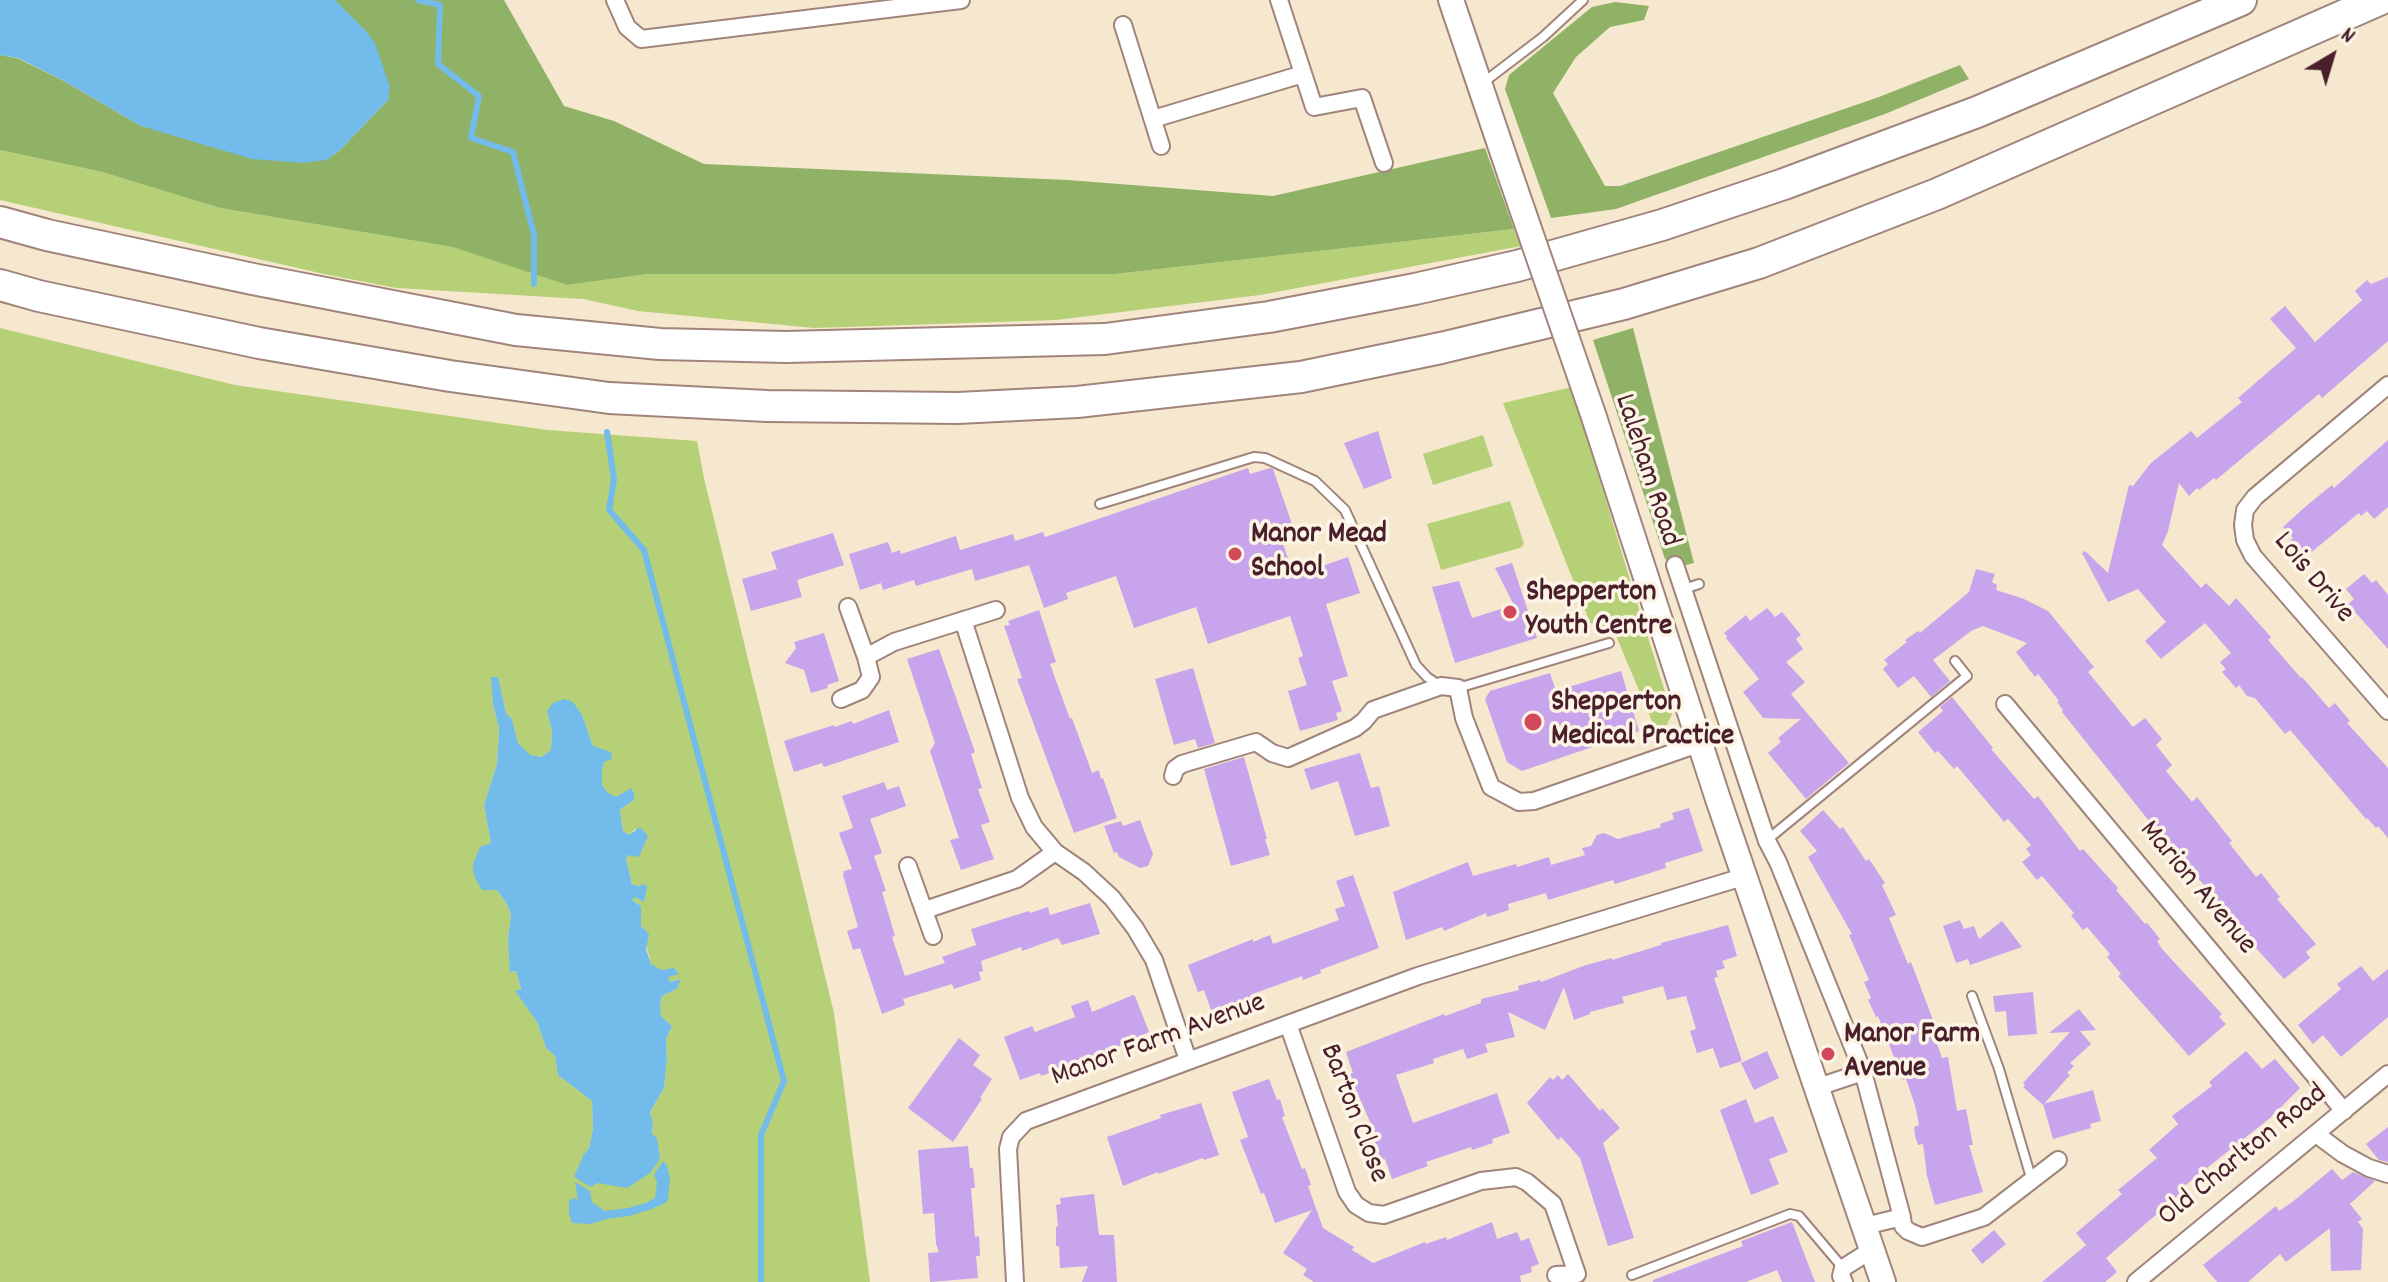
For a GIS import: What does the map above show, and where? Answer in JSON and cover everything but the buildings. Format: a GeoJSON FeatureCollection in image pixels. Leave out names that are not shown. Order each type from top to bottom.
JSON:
{"type":"FeatureCollection","features":[{"type":"Feature","properties":{"kind":"highway"},"geometry":{"type":"LineString","coordinates":[[0,222],[253,279],[516,330],[660,344],[786,347],[1105,339],[1269,317],[1415,289],[1517,266],[1662,225],[1784,184],[1977,112],[2241,0]]}},
{"type":"Feature","properties":{"kind":"highway"},"geometry":{"type":"LineString","coordinates":[[0,285],[259,343],[450,376],[609,398],[767,406],[958,408],[1077,402],[1301,377],[1441,348],[1624,304],[1759,263],[1937,194],[2379,0]]}},
{"type":"Feature","properties":{"kind":"main road","name":"Laleham Road"},"geometry":{"type":"LineString","coordinates":[[1451,0],[1883,1282]]}},
{"type":"Feature","properties":{"kind":"street"},"geometry":{"type":"LineString","coordinates":[[615,0],[627,27],[641,39],[961,0]]}},
{"type":"Feature","properties":{"kind":"street"},"geometry":{"type":"LineString","coordinates":[[1279,0],[1314,107],[1362,98],[1384,163]]}},
{"type":"Feature","properties":{"kind":"street"},"geometry":{"type":"LineString","coordinates":[[1123,25],[1161,146]]}},
{"type":"Feature","properties":{"kind":"street"},"geometry":{"type":"LineString","coordinates":[[1153,119],[1303,74]]}},
{"type":"Feature","properties":{"kind":"street","name":"Lois Drive"},"geometry":{"type":"LineString","coordinates":[[2388,385],[2255,497],[2245,510],[2243,525],[2245,540],[2253,556],[2388,711]]}},
{"type":"Feature","properties":{"kind":"street"},"geometry":{"type":"LineString","coordinates":[[1675,565],[1692,586],[1767,841],[1863,1072],[1903,1226],[1922,1237],[1984,1217],[2058,1160]]}},
{"type":"Feature","properties":{"kind":"street"},"geometry":{"type":"LineString","coordinates":[[841,699],[862,690],[871,677],[848,607]]}},
{"type":"Feature","properties":{"kind":"street"},"geometry":{"type":"LineString","coordinates":[[866,657],[894,642],[996,610]]}},
{"type":"Feature","properties":{"kind":"street"},"geometry":{"type":"LineString","coordinates":[[963,620],[1020,798],[1034,827],[1055,852],[1084,872],[1112,898],[1135,928],[1154,960],[1188,1060]]}},
{"type":"Feature","properties":{"kind":"street"},"geometry":{"type":"LineString","coordinates":[[1173,776],[1175,769],[1182,764],[1256,742],[1272,753],[1288,758],[1355,728],[1373,710],[1450,687],[1491,787],[1519,802],[1534,801],[1701,743]]}},
{"type":"Feature","properties":{"kind":"street","name":"Marion Avenue"},"geometry":{"type":"LineString","coordinates":[[2005,704],[2344,1111]]}},
{"type":"Feature","properties":{"kind":"street"},"geometry":{"type":"LineString","coordinates":[[925,910],[1017,879],[1055,852]]}},
{"type":"Feature","properties":{"kind":"street"},"geometry":{"type":"LineString","coordinates":[[908,866],[933,936]]}},
{"type":"Feature","properties":{"kind":"street","name":"Manor Farm Avenue"},"geometry":{"type":"LineString","coordinates":[[1015,1282],[1008,1149],[1011,1137],[1026,1121],[1418,976],[1746,876]]}},
{"type":"Feature","properties":{"kind":"street","name":"Barton Close"},"geometry":{"type":"LineString","coordinates":[[1288,1024],[1347,1192],[1356,1205],[1369,1213],[1384,1215],[1481,1181],[1516,1177],[1527,1182],[1553,1204],[1577,1274],[1556,1275]]}},
{"type":"Feature","properties":{"kind":"street"},"geometry":{"type":"LineString","coordinates":[[1818,1087],[1863,1072]]}},
{"type":"Feature","properties":{"kind":"street","name":"Old Charlton Road"},"geometry":{"type":"LineString","coordinates":[[2136,1282],[2388,1074]]}},
{"type":"Feature","properties":{"kind":"street"},"geometry":{"type":"LineString","coordinates":[[2316,1134],[2343,1154],[2388,1174]]}},
{"type":"Feature","properties":{"kind":"street"},"geometry":{"type":"LineString","coordinates":[[1843,1275],[1869,1237],[1902,1217]]}},
{"type":"Feature","properties":{"kind":"lane"},"geometry":{"type":"LineString","coordinates":[[1480,85],[1543,37],[1583,0]]}},
{"type":"Feature","properties":{"kind":"lane"},"geometry":{"type":"LineString","coordinates":[[1100,504],[1254,457],[1265,458],[1315,481],[1345,510],[1416,665],[1427,677],[1450,687],[1609,643]]}},
{"type":"Feature","properties":{"kind":"lane"},"geometry":{"type":"LineString","coordinates":[[1767,841],[1967,676],[1955,661]]}},
{"type":"Feature","properties":{"kind":"lane"},"geometry":{"type":"LineString","coordinates":[[1972,996],[1999,1069],[2032,1181]]}},
{"type":"Feature","properties":{"kind":"lane"},"geometry":{"type":"LineString","coordinates":[[1632,1275],[1790,1214],[1799,1216],[1843,1275]]}},
{"type":"Feature","properties":{"kind":"green space"},"geometry":{"type":"Polygon","coordinates":[[[335,0],[504,0],[564,106],[614,121],[704,164],[1068,180],[1273,196],[1485,148],[1514,229],[1115,274],[648,274],[567,285],[452,247],[220,208],[102,172],[0,150],[0,55],[17,58],[64,81],[141,126],[326,160],[339,151],[388,100],[335,0]]]}},
{"type":"Feature","properties":{"kind":"green space"},"geometry":{"type":"Polygon","coordinates":[[[1615,2],[1649,6],[1644,20],[1610,27],[1576,57],[1553,93],[1605,186],[1620,186],[1879,97],[1960,65],[1969,79],[1885,114],[1616,209],[1551,218],[1505,89],[1509,75],[1592,7],[1615,2]]]}},
{"type":"Feature","properties":{"kind":"green space"},"geometry":{"type":"Polygon","coordinates":[[[0,150],[102,172],[220,208],[452,247],[567,285],[648,274],[1115,274],[1514,229],[1521,246],[1260,295],[1056,320],[814,328],[638,311],[583,299],[396,288],[324,274],[0,200],[0,150]]]}},
{"type":"Feature","properties":{"kind":"green space"},"geometry":{"type":"Polygon","coordinates":[[[0,328],[235,385],[547,430],[697,441],[834,1013],[870,1282],[0,1282],[0,328]],[[492,677],[493,705],[499,728],[497,764],[484,805],[491,843],[480,848],[511,915],[508,939],[511,972],[516,971],[521,989],[516,992],[537,1022],[546,1048],[555,1056],[558,1075],[592,1101],[593,1129],[589,1148],[584,1154],[652,1135],[650,1112],[664,1088],[666,1039],[672,1026],[661,1016],[660,1007],[662,996],[678,988],[679,979],[669,982],[668,977],[651,964],[641,926],[641,906],[632,900],[634,896],[644,902],[639,886],[632,884],[626,859],[636,828],[629,835],[623,831],[620,811],[634,800],[617,798],[602,785],[604,762],[593,746],[582,715],[547,711],[552,731],[551,750],[541,757],[529,755],[518,743],[512,719],[506,713],[498,678],[492,677]]]}},
{"type":"Feature","properties":{"kind":"green space"},"geometry":{"type":"Polygon","coordinates":[[[1633,328],[1694,563],[1682,566],[1665,559],[1593,340],[1633,328]]]}},
{"type":"Feature","properties":{"kind":"green space"},"geometry":{"type":"Polygon","coordinates":[[[1572,387],[1672,714],[1662,734],[1657,733],[1614,631],[1590,623],[1503,403],[1572,387]]]}},
{"type":"Feature","properties":{"kind":"green space"},"geometry":{"type":"Polygon","coordinates":[[[1483,435],[1493,466],[1433,485],[1423,454],[1483,435]]]}},
{"type":"Feature","properties":{"kind":"green space"},"geometry":{"type":"Polygon","coordinates":[[[1510,501],[1524,544],[1520,548],[1441,570],[1427,524],[1510,501]]]}},
{"type":"Feature","properties":{"kind":"water"},"geometry":{"type":"Polygon","coordinates":[[[0,0],[335,0],[375,43],[390,87],[388,100],[339,151],[326,160],[303,163],[252,159],[141,126],[64,81],[18,58],[0,55],[0,0]]]}},
{"type":"Feature","properties":{"kind":"water"},"geometry":{"type":"Polygon","coordinates":[[[491,677],[498,677],[506,713],[512,719],[518,743],[530,755],[541,757],[551,750],[552,731],[547,711],[553,703],[564,699],[573,702],[582,715],[593,746],[611,752],[612,759],[604,762],[602,769],[602,785],[616,797],[631,788],[634,794],[634,800],[620,811],[623,831],[629,835],[640,827],[648,836],[639,857],[628,855],[626,859],[632,884],[645,884],[647,887],[644,902],[635,897],[632,900],[641,906],[641,926],[649,934],[646,949],[651,964],[661,970],[674,968],[679,974],[668,977],[670,982],[680,979],[678,988],[662,996],[660,1006],[661,1016],[672,1026],[666,1039],[664,1088],[650,1112],[652,1134],[657,1138],[660,1159],[650,1173],[627,1188],[597,1183],[591,1187],[574,1177],[589,1148],[593,1129],[592,1101],[558,1075],[555,1056],[546,1048],[537,1022],[515,991],[521,989],[516,971],[510,972],[508,939],[511,915],[507,904],[497,890],[482,890],[474,876],[473,865],[480,847],[491,843],[484,805],[497,764],[499,728],[491,677]]]}},
{"type":"Feature","properties":{"kind":"water"},"geometry":{"type":"Polygon","coordinates":[[[663,1161],[670,1178],[665,1203],[629,1216],[591,1224],[572,1223],[569,1201],[573,1198],[578,1200],[575,1182],[590,1191],[592,1202],[605,1211],[628,1208],[655,1198],[657,1182],[654,1175],[663,1161]]]}},
{"type":"Feature","properties":{"kind":"waterway"},"geometry":{"type":"LineString","coordinates":[[418,0],[440,5],[438,64],[479,96],[471,138],[513,152],[534,235],[534,284]]}},
{"type":"Feature","properties":{"kind":"waterway"},"geometry":{"type":"LineString","coordinates":[[607,432],[614,479],[609,510],[644,550],[784,1081],[761,1135],[761,1282]]}},
{"type":"Feature","properties":{"kind":"place","name":"Manor Mead School"},"geometry":{"type":"Point","coordinates":[1235,554]}},
{"type":"Feature","properties":{"kind":"place","name":"Shepperton Youth Centre"},"geometry":{"type":"Point","coordinates":[1510,612]}},
{"type":"Feature","properties":{"kind":"place","name":"Shepperton Medical Practice"},"geometry":{"type":"Point","coordinates":[1533,722]}},
{"type":"Feature","properties":{"kind":"place","name":"Manor Farm Avenue"},"geometry":{"type":"Point","coordinates":[1828,1054]}}]}
